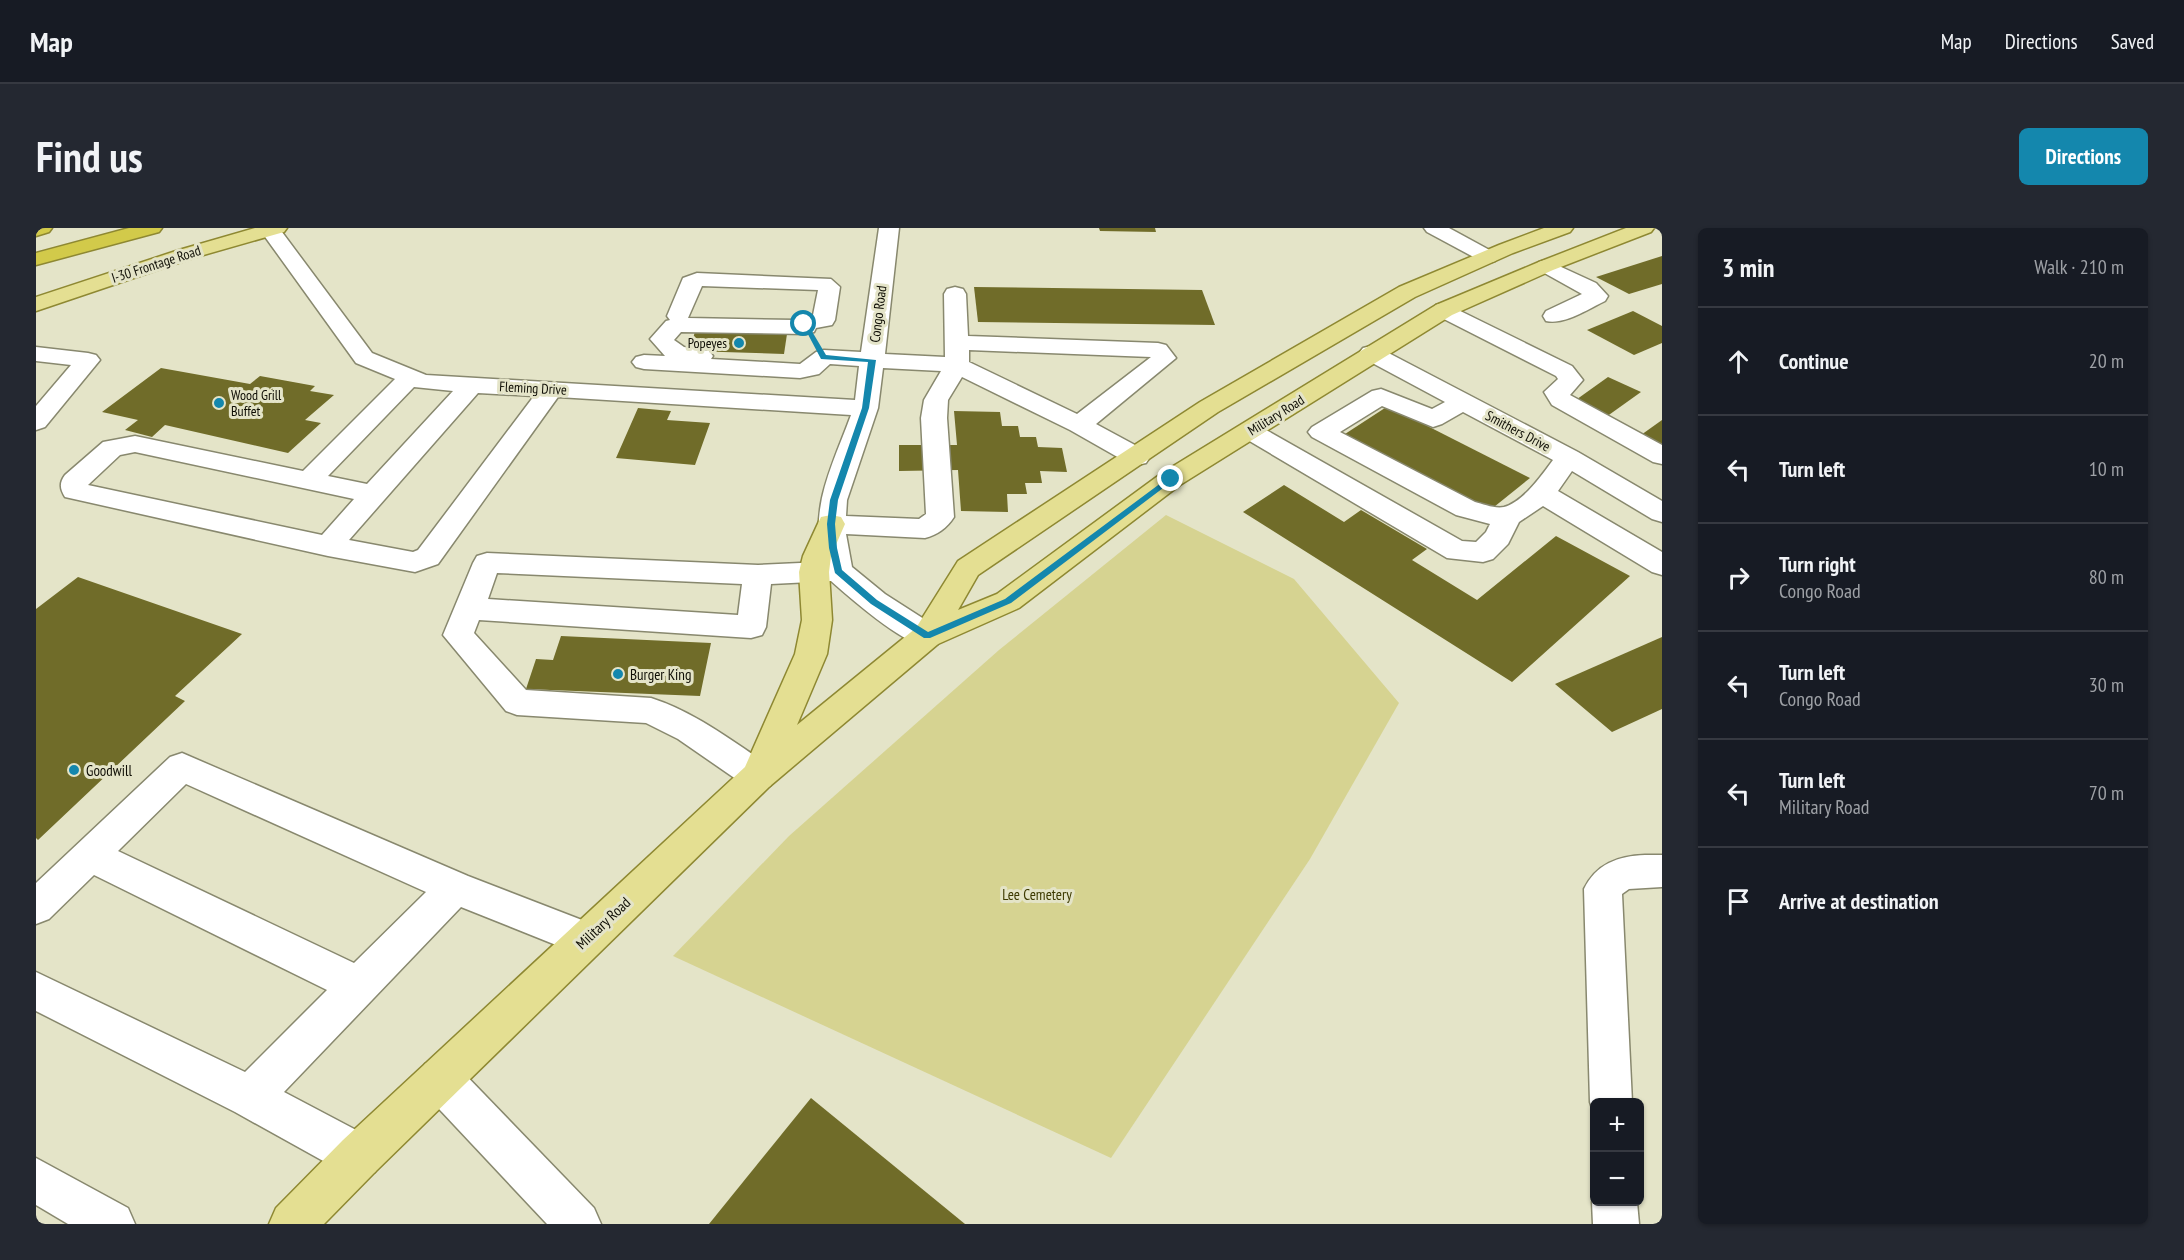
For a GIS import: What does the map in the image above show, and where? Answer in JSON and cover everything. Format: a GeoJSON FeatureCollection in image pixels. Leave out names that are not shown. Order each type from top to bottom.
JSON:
{"type":"FeatureCollection","features":[{"type":"Feature","properties":{"kind":"highway"},"geometry":{"type":"LineString","coordinates":[[36,230],[42,228]]}},
{"type":"Feature","properties":{"kind":"highway"},"geometry":{"type":"LineString","coordinates":[[36,259],[152,228]]}},
{"type":"Feature","properties":{"kind":"main road","name":"Military Road"},"geometry":{"type":"LineString","coordinates":[[927,636],[968,568],[1209,407],[1407,292],[1563,228]]}},
{"type":"Feature","properties":{"kind":"main road","name":"Military Road"},"geometry":{"type":"LineString","coordinates":[[307,1218],[359,1156],[758,776],[927,636],[1008,601],[1171,479],[1444,309],[1644,228]]}},
{"type":"Feature","properties":{"kind":"main road","name":"I-30 Frontage Road"},"geometry":{"type":"LineString","coordinates":[[36,304],[186,254],[273,229]]}},
{"type":"Feature","properties":{"kind":"main road"},"geometry":{"type":"LineString","coordinates":[[1334,334],[1371,353]]}},
{"type":"Feature","properties":{"kind":"main road"},"geometry":{"type":"LineString","coordinates":[[758,776],[812,654],[826,572],[817,556],[831,524]]}},
{"type":"Feature","properties":{"kind":"street","name":"Congo Road"},"geometry":{"type":"LineString","coordinates":[[831,524],[834,500],[866,408],[889,228]]}},
{"type":"Feature","properties":{"kind":"street"},"geometry":{"type":"LineString","coordinates":[[1434,228],[1488,257]]}},
{"type":"Feature","properties":{"kind":"street","name":"Fleming Drive"},"geometry":{"type":"LineString","coordinates":[[273,229],[364,358],[422,382],[866,408]]}},
{"type":"Feature","properties":{"kind":"street"},"geometry":{"type":"LineString","coordinates":[[1546,266],[1588,288],[1597,296],[1554,316]]}},
{"type":"Feature","properties":{"kind":"street"},"geometry":{"type":"LineString","coordinates":[[678,316],[691,283],[697,279],[823,284],[829,287],[824,320],[805,326],[692,324],[674,326],[662,339],[666,347],[676,354],[820,361],[957,354],[1158,350],[1164,358],[1079,425]]}},
{"type":"Feature","properties":{"kind":"street"},"geometry":{"type":"LineString","coordinates":[[831,524],[925,529],[940,517],[934,418],[936,400],[957,354],[955,294]]}},
{"type":"Feature","properties":{"kind":"street"},"geometry":{"type":"LineString","coordinates":[[1444,309],[1564,371],[1571,380],[1556,392],[1561,400],[1662,456]]}},
{"type":"Feature","properties":{"kind":"street"},"geometry":{"type":"LineString","coordinates":[[632,394],[655,329],[663,321],[678,316],[787,320],[805,326],[820,361]]}},
{"type":"Feature","properties":{"kind":"street","name":"Smithers Drive"},"geometry":{"type":"LineString","coordinates":[[1371,353],[1569,458],[1662,513]]}},
{"type":"Feature","properties":{"kind":"street"},"geometry":{"type":"LineString","coordinates":[[36,354],[88,360],[36,423]]}},
{"type":"Feature","properties":{"kind":"street"},"geometry":{"type":"LineString","coordinates":[[957,354],[1137,457]]}},
{"type":"Feature","properties":{"kind":"street"},"geometry":{"type":"LineString","coordinates":[[644,362],[800,371],[811,369],[820,361]]}},
{"type":"Feature","properties":{"kind":"street"},"geometry":{"type":"LineString","coordinates":[[309,480],[410,378]]}},
{"type":"Feature","properties":{"kind":"street"},"geometry":{"type":"LineString","coordinates":[[328,546],[472,385]]}},
{"type":"Feature","properties":{"kind":"street"},"geometry":{"type":"LineString","coordinates":[[373,494],[135,444],[112,448],[74,481],[75,491],[328,546],[415,562],[428,557],[552,389]]}},
{"type":"Feature","properties":{"kind":"street"},"geometry":{"type":"LineString","coordinates":[[1463,402],[1433,419],[1381,396],[1322,432],[1466,509],[1480,514],[1508,516],[1522,509],[1542,493],[1569,458]]}},
{"type":"Feature","properties":{"kind":"street"},"geometry":{"type":"LineString","coordinates":[[1250,431],[1457,551],[1483,552],[1498,537],[1508,516]]}},
{"type":"Feature","properties":{"kind":"street"},"geometry":{"type":"LineString","coordinates":[[1304,462],[1336,441]]}},
{"type":"Feature","properties":{"kind":"street"},"geometry":{"type":"LineString","coordinates":[[1542,493],[1662,565]]}},
{"type":"Feature","properties":{"kind":"street"},"geometry":{"type":"LineString","coordinates":[[758,776],[690,730],[651,711],[517,702],[458,635],[487,563],[746,575],[826,572],[927,636]]}},
{"type":"Feature","properties":{"kind":"street"},"geometry":{"type":"LineString","coordinates":[[468,608],[752,627],[746,575]]}},
{"type":"Feature","properties":{"kind":"street"},"geometry":{"type":"LineString","coordinates":[[36,907],[182,767],[455,888],[586,939]]}},
{"type":"Feature","properties":{"kind":"street"},"geometry":{"type":"LineString","coordinates":[[90,855],[360,986]]}},
{"type":"Feature","properties":{"kind":"street"},"geometry":{"type":"LineString","coordinates":[[1611,1098],[1603,889],[1610,878],[1624,873],[1662,871]]}},
{"type":"Feature","properties":{"kind":"street"},"geometry":{"type":"LineString","coordinates":[[250,1097],[455,888]]}},
{"type":"Feature","properties":{"kind":"street"},"geometry":{"type":"LineString","coordinates":[[36,991],[250,1097],[359,1156]]}},
{"type":"Feature","properties":{"kind":"street"},"geometry":{"type":"LineString","coordinates":[[440,1079],[578,1224]]}},
{"type":"Feature","properties":{"kind":"street"},"geometry":{"type":"LineString","coordinates":[[36,1180],[112,1224]]}},
{"type":"Feature","properties":{"kind":"street"},"geometry":{"type":"LineString","coordinates":[[1615,1206],[1616,1224]]}},
{"type":"Feature","properties":{"kind":"green space","name":"Lee Cemetery"},"geometry":{"type":"Polygon","coordinates":[[[1166,515],[1294,579],[1399,703],[1310,859],[1111,1158],[673,956],[789,836],[999,650],[1166,515]]]}},
{"type":"Feature","properties":{"kind":"building"},"geometry":{"type":"Polygon","coordinates":[[[1099,228],[1155,228],[1156,232],[1100,231],[1099,228]]]}},
{"type":"Feature","properties":{"kind":"building"},"geometry":{"type":"Polygon","coordinates":[[[1662,256],[1662,284],[1629,294],[1596,277],[1662,256]]]}},
{"type":"Feature","properties":{"kind":"building"},"geometry":{"type":"Polygon","coordinates":[[[974,287],[1202,290],[1215,325],[978,322],[974,287]]]}},
{"type":"Feature","properties":{"kind":"building"},"geometry":{"type":"Polygon","coordinates":[[[1633,311],[1662,326],[1662,343],[1634,355],[1587,330],[1633,311]]]}},
{"type":"Feature","properties":{"kind":"building","name":"Popeyes"},"geometry":{"type":"Polygon","coordinates":[[[695,331],[787,334],[784,354],[690,351],[695,331]]]}},
{"type":"Feature","properties":{"kind":"building","name":"Wood Grill Buffet"},"geometry":{"type":"Polygon","coordinates":[[[161,368],[250,384],[260,376],[315,386],[310,391],[334,395],[305,420],[321,423],[288,453],[165,425],[152,437],[125,430],[138,420],[102,412],[161,368]]]}},
{"type":"Feature","properties":{"kind":"building"},"geometry":{"type":"Polygon","coordinates":[[[1608,377],[1641,392],[1606,417],[1573,402],[1608,377]]]}},
{"type":"Feature","properties":{"kind":"building"},"geometry":{"type":"Polygon","coordinates":[[[1388,406],[1530,478],[1489,511],[1345,434],[1388,406]]]}},
{"type":"Feature","properties":{"kind":"building"},"geometry":{"type":"Polygon","coordinates":[[[638,408],[671,411],[667,420],[710,423],[695,465],[616,458],[638,408]]]}},
{"type":"Feature","properties":{"kind":"building"},"geometry":{"type":"Polygon","coordinates":[[[954,411],[1000,412],[1002,426],[1018,426],[1020,437],[1036,437],[1038,447],[1062,448],[1067,472],[1040,471],[1042,483],[1025,483],[1027,494],[1007,494],[1008,512],[961,511],[958,470],[899,471],[899,445],[957,445],[954,411]]]}},
{"type":"Feature","properties":{"kind":"building"},"geometry":{"type":"Polygon","coordinates":[[[1662,420],[1662,445],[1641,435],[1662,420]]]}},
{"type":"Feature","properties":{"kind":"building"},"geometry":{"type":"Polygon","coordinates":[[[1284,485],[1344,522],[1361,510],[1427,549],[1412,560],[1477,600],[1556,536],[1630,576],[1512,682],[1243,512],[1284,485]]]}},
{"type":"Feature","properties":{"kind":"building","name":"Goodwill"},"geometry":{"type":"Polygon","coordinates":[[[78,577],[242,634],[175,696],[185,701],[38,840],[36,838],[36,609],[78,577]]]}},
{"type":"Feature","properties":{"kind":"building","name":"Burger King"},"geometry":{"type":"Polygon","coordinates":[[[561,636],[711,643],[700,696],[526,689],[536,659],[553,660],[561,636]]]}},
{"type":"Feature","properties":{"kind":"building"},"geometry":{"type":"Polygon","coordinates":[[[1662,637],[1662,709],[1612,732],[1555,684],[1662,637]]]}},
{"type":"Feature","properties":{"kind":"building"},"geometry":{"type":"Polygon","coordinates":[[[811,1098],[965,1224],[709,1224],[811,1098]]]}},
{"type":"Feature","properties":{"kind":"place","name":"Popeyes"},"geometry":{"type":"Point","coordinates":[739,343]}},
{"type":"Feature","properties":{"kind":"place","name":"Wood Grill Buffet"},"geometry":{"type":"Point","coordinates":[219,403]}},
{"type":"Feature","properties":{"kind":"place","name":"Burger King"},"geometry":{"type":"Point","coordinates":[618,674]}},
{"type":"Feature","properties":{"kind":"place","name":"Goodwill"},"geometry":{"type":"Point","coordinates":[74,770]}},
{"type":"Feature","properties":{"kind":"route"},"geometry":{"type":"LineString","coordinates":[[804,324],[824,357],[872,360],[866,408],[834,500],[831,524],[838,571],[874,602],[927,636],[1008,601],[1171,479]]}}]}
